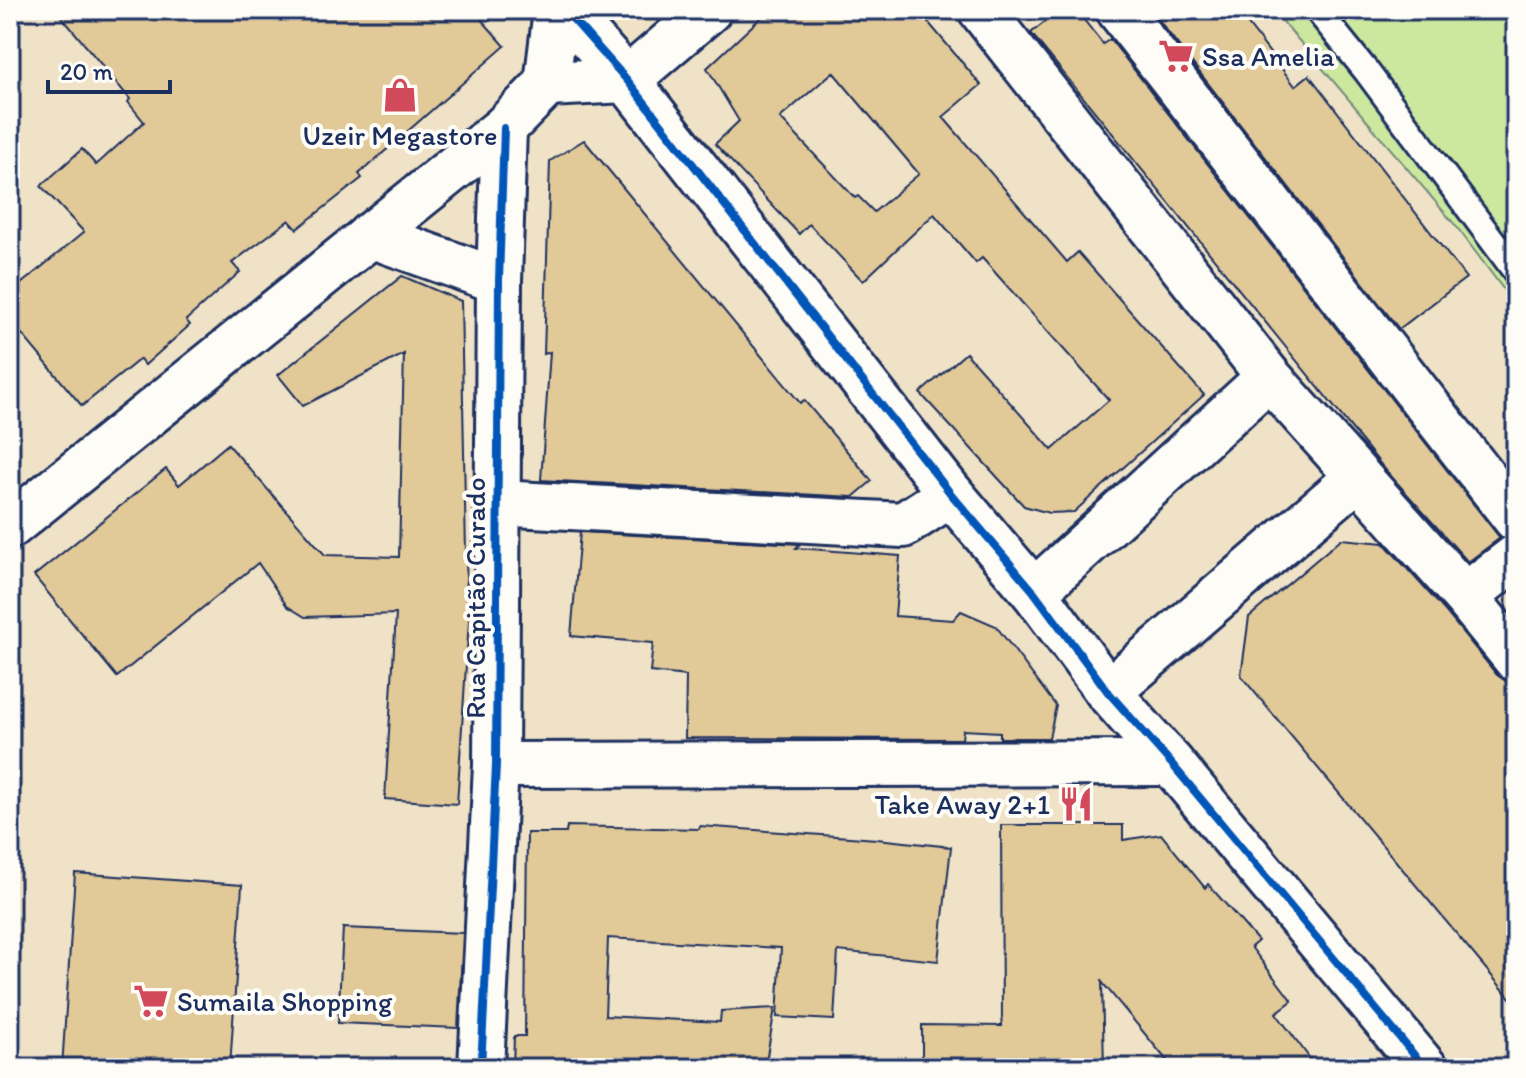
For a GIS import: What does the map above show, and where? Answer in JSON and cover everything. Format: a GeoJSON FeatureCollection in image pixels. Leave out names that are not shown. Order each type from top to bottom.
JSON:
{"type":"FeatureCollection","features":[{"type":"Feature","properties":{"kind":"street"},"geometry":{"type":"LineString","coordinates":[[10,526],[504,128],[547,84],[556,10]]}},
{"type":"Feature","properties":{"kind":"street"},"geometry":{"type":"LineString","coordinates":[[565,10],[627,80],[951,494],[1034,592],[1108,692],[1171,763],[1425,1068]]}},
{"type":"Feature","properties":{"kind":"street"},"geometry":{"type":"LineString","coordinates":[[547,84],[627,80],[709,10]]}},
{"type":"Feature","properties":{"kind":"street"},"geometry":{"type":"LineString","coordinates":[[981,10],[1269,377],[1465,596],[1516,659]]}},
{"type":"Feature","properties":{"kind":"street"},"geometry":{"type":"LineString","coordinates":[[1119,10],[1516,519]]}},
{"type":"Feature","properties":{"kind":"street","name":"Rua Capitão Curado"},"geometry":{"type":"LineString","coordinates":[[481,1068],[496,765],[499,281],[504,128]]}},
{"type":"Feature","properties":{"kind":"street"},"geometry":{"type":"LineString","coordinates":[[370,235],[499,281]]}},
{"type":"Feature","properties":{"kind":"street"},"geometry":{"type":"LineString","coordinates":[[1034,592],[1269,377]]}},
{"type":"Feature","properties":{"kind":"street"},"geometry":{"type":"LineString","coordinates":[[1108,692],[1358,477]]}},
{"type":"Feature","properties":{"kind":"street"},"geometry":{"type":"LineString","coordinates":[[497,503],[903,525],[951,494]]}},
{"type":"Feature","properties":{"kind":"street"},"geometry":{"type":"LineString","coordinates":[[1465,596],[1516,557]]}},
{"type":"Feature","properties":{"kind":"street"},"geometry":{"type":"LineString","coordinates":[[496,765],[1171,763]]}},
{"type":"Feature","properties":{"kind":"lane"},"geometry":{"type":"LineString","coordinates":[[1317,10],[1516,272]]}},
{"type":"Feature","properties":{"kind":"shaded area"},"geometry":{"type":"Polygon","coordinates":[[[10,10],[1273,10],[1516,297],[1516,1068],[10,1068],[10,10]]]}},
{"type":"Feature","properties":{"kind":"green space"},"geometry":{"type":"Polygon","coordinates":[[[1273,10],[1516,10],[1516,306],[1456,226],[1273,10]]]}},
{"type":"Feature","properties":{"kind":"building"},"geometry":{"type":"Polygon","coordinates":[[[56,10],[473,10],[505,46],[359,174],[362,178],[297,229],[289,220],[232,263],[240,272],[186,320],[190,325],[145,365],[140,359],[82,406],[10,320],[10,293],[84,232],[41,186],[82,149],[96,165],[144,122],[128,102],[130,99],[56,10]]]}},
{"type":"Feature","properties":{"kind":"building"},"geometry":{"type":"Polygon","coordinates":[[[769,10],[918,10],[981,85],[943,117],[1067,262],[1078,252],[1204,395],[1074,512],[1049,513],[1024,506],[920,393],[966,353],[1052,450],[1109,400],[982,258],[976,263],[934,214],[863,281],[809,224],[799,234],[715,144],[739,121],[707,68],[769,10]],[[833,72],[780,118],[855,198],[858,196],[874,212],[919,174],[833,72]]]}},
{"type":"Feature","properties":{"kind":"building"},"geometry":{"type":"Polygon","coordinates":[[[1060,10],[1076,10],[1103,44],[1110,39],[1500,538],[1468,562],[1382,466],[1031,33],[1060,10]]]}},
{"type":"Feature","properties":{"kind":"building"},"geometry":{"type":"Polygon","coordinates":[[[1151,10],[1237,10],[1295,86],[1309,75],[1466,278],[1399,329],[1151,10]]]}},
{"type":"Feature","properties":{"kind":"building"},"geometry":{"type":"Polygon","coordinates":[[[584,140],[800,403],[804,400],[872,481],[853,497],[541,480],[550,352],[544,354],[550,161],[584,140]]]}},
{"type":"Feature","properties":{"kind":"building"},"geometry":{"type":"Polygon","coordinates":[[[402,276],[461,301],[467,604],[470,604],[457,804],[385,799],[396,614],[305,617],[287,606],[258,563],[117,677],[34,576],[166,469],[179,485],[228,444],[325,555],[399,557],[404,354],[303,406],[278,375],[402,276]]]}},
{"type":"Feature","properties":{"kind":"building"},"geometry":{"type":"Polygon","coordinates":[[[1516,455],[1516,478],[1505,464],[1516,455]]]}},
{"type":"Feature","properties":{"kind":"building"},"geometry":{"type":"Polygon","coordinates":[[[580,532],[800,544],[796,548],[900,556],[895,616],[953,620],[961,611],[996,626],[1056,706],[1049,738],[1000,738],[1000,732],[963,730],[962,739],[685,738],[686,676],[650,672],[653,643],[571,636],[580,532]]]}},
{"type":"Feature","properties":{"kind":"building"},"geometry":{"type":"Polygon","coordinates":[[[1341,539],[1384,543],[1497,675],[1516,687],[1516,1005],[1241,676],[1249,617],[1341,539]]]}},
{"type":"Feature","properties":{"kind":"building"},"geometry":{"type":"Polygon","coordinates":[[[1001,825],[1123,825],[1123,840],[1161,834],[1205,888],[1208,884],[1258,941],[1251,947],[1292,1001],[1276,1013],[1317,1068],[1173,1068],[1102,982],[1104,1068],[922,1068],[922,1025],[1002,1026],[1001,825]]]}},
{"type":"Feature","properties":{"kind":"building"},"geometry":{"type":"Polygon","coordinates":[[[567,826],[699,829],[700,826],[951,847],[938,961],[838,951],[834,1020],[777,1017],[781,948],[608,938],[605,1016],[720,1022],[721,1011],[775,1008],[765,1068],[681,1068],[598,1063],[598,1068],[513,1068],[514,1036],[525,1036],[527,833],[566,833],[567,826]]]}},
{"type":"Feature","properties":{"kind":"building","name":"Sumaila Shopping"},"geometry":{"type":"Polygon","coordinates":[[[75,873],[242,885],[230,1068],[62,1068],[75,873]]]}},
{"type":"Feature","properties":{"kind":"building"},"geometry":{"type":"Polygon","coordinates":[[[343,928],[463,933],[458,1028],[338,1023],[343,928]]]}},
{"type":"Feature","properties":{"kind":"cycle path"},"geometry":{"type":"LineString","coordinates":[[565,10],[627,80],[951,494],[1034,592],[1108,692],[1171,763],[1425,1068]]}},
{"type":"Feature","properties":{"kind":"cycle path"},"geometry":{"type":"LineString","coordinates":[[481,1068],[496,765],[499,281],[504,128]]}},
{"type":"Feature","properties":{"kind":"place","name":"Ssa Amelia"},"geometry":{"type":"Point","coordinates":[1176,56]}},
{"type":"Feature","properties":{"kind":"place","name":"Uzeir Megastore"},"geometry":{"type":"Point","coordinates":[400,95]}},
{"type":"Feature","properties":{"kind":"place","name":"Take Away 2+1"},"geometry":{"type":"Point","coordinates":[1076,804]}},
{"type":"Feature","properties":{"kind":"place","name":"Sumaila Shopping"},"geometry":{"type":"Point","coordinates":[151,1001]}}]}
